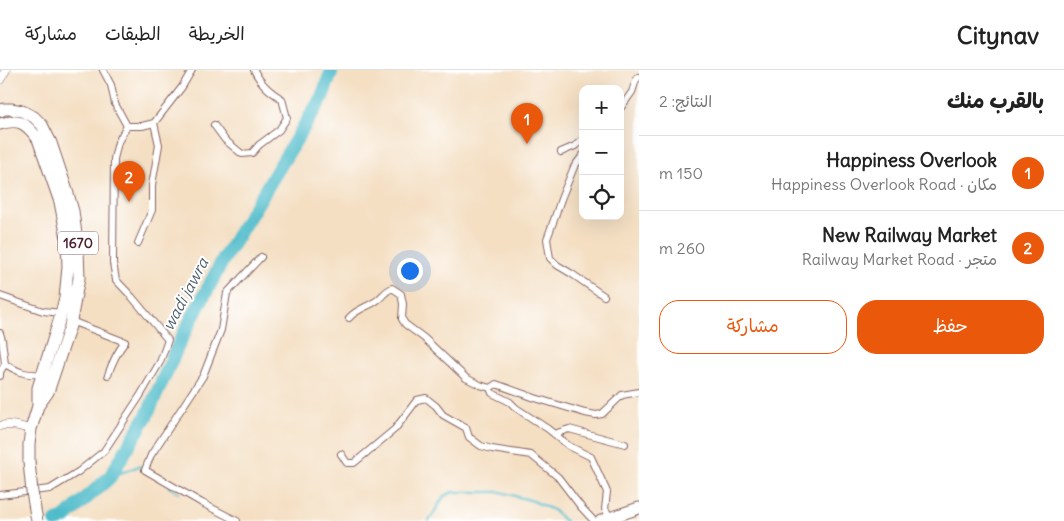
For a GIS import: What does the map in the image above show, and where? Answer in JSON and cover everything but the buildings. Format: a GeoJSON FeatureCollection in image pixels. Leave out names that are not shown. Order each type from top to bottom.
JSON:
{"type":"FeatureCollection","features":[{"type":"Feature","properties":{"kind":"highway"},"geometry":{"type":"LineString","coordinates":[[1,108],[4,123]]}},
{"type":"Feature","properties":{"kind":"highway","name":"1670"},"geometry":{"type":"LineString","coordinates":[[1,108],[22,111],[34,117],[42,125],[51,143],[68,194],[75,226],[79,264],[72,321],[48,392],[38,406]]}},
{"type":"Feature","properties":{"kind":"highway","name":"1670"},"geometry":{"type":"LineString","coordinates":[[4,123],[17,121],[25,124],[38,139],[60,202],[67,238],[68,267],[65,298],[38,388],[38,406]]}},
{"type":"Feature","properties":{"kind":"highway"},"geometry":{"type":"LineString","coordinates":[[37,521],[32,492],[29,444],[38,406]]}},
{"type":"Feature","properties":{"kind":"highway"},"geometry":{"type":"LineString","coordinates":[[606,519],[639,508]]}},
{"type":"Feature","properties":{"kind":"street"},"geometry":{"type":"LineString","coordinates":[[0,80],[6,70]]}},
{"type":"Feature","properties":{"kind":"street"},"geometry":{"type":"LineString","coordinates":[[103,70],[111,85],[114,104],[127,126]]}},
{"type":"Feature","properties":{"kind":"street"},"geometry":{"type":"LineString","coordinates":[[127,126],[142,126],[154,123],[182,87],[192,70]]}},
{"type":"Feature","properties":{"kind":"street"},"geometry":{"type":"LineString","coordinates":[[214,125],[225,140],[242,154],[252,153],[259,145],[279,130],[287,118],[282,99],[258,79],[254,70]]}},
{"type":"Feature","properties":{"kind":"street"},"geometry":{"type":"LineString","coordinates":[[624,103],[639,77]]}},
{"type":"Feature","properties":{"kind":"street"},"geometry":{"type":"LineString","coordinates":[[138,243],[152,210],[152,185],[159,145],[154,123]]}},
{"type":"Feature","properties":{"kind":"street"},"geometry":{"type":"LineString","coordinates":[[0,495],[50,489],[78,472],[104,451],[160,362],[168,340],[116,280],[113,263],[114,159],[118,142],[127,126]]}},
{"type":"Feature","properties":{"kind":"street"},"geometry":{"type":"LineString","coordinates":[[561,152],[579,142]]}},
{"type":"Feature","properties":{"kind":"street"},"geometry":{"type":"LineString","coordinates":[[579,160],[574,167],[564,191],[547,239],[550,258],[557,265],[604,296]]}},
{"type":"Feature","properties":{"kind":"street"},"geometry":{"type":"LineString","coordinates":[[237,521],[145,470],[151,455],[203,376],[221,330],[227,293],[261,257]]}},
{"type":"Feature","properties":{"kind":"street"},"geometry":{"type":"LineString","coordinates":[[349,318],[353,313],[372,304],[392,288],[401,294],[403,304],[402,319],[405,324],[424,338],[466,378],[490,388],[492,393],[510,402],[569,446],[591,457],[607,492],[606,519]]}},
{"type":"Feature","properties":{"kind":"street"},"geometry":{"type":"LineString","coordinates":[[0,296],[43,311],[61,313]]}},
{"type":"Feature","properties":{"kind":"street"},"geometry":{"type":"LineString","coordinates":[[72,321],[125,342],[118,351],[108,375]]}},
{"type":"Feature","properties":{"kind":"street"},"geometry":{"type":"LineString","coordinates":[[0,333],[4,346],[5,364],[0,372],[0,376]]}},
{"type":"Feature","properties":{"kind":"street"},"geometry":{"type":"LineString","coordinates":[[5,364],[17,371],[28,374],[43,374]]}},
{"type":"Feature","properties":{"kind":"street"},"geometry":{"type":"LineString","coordinates":[[490,388],[496,384],[535,398],[585,413],[596,414],[602,414],[622,395],[639,391]]}},
{"type":"Feature","properties":{"kind":"street"},"geometry":{"type":"LineString","coordinates":[[341,454],[347,462],[354,463],[395,429],[416,400],[426,398],[443,415],[466,428],[469,437],[481,446],[531,455],[558,477],[594,521]]}},
{"type":"Feature","properties":{"kind":"street"},"geometry":{"type":"LineString","coordinates":[[0,426],[16,425],[31,430]]}},
{"type":"Feature","properties":{"kind":"street"},"geometry":{"type":"LineString","coordinates":[[554,434],[569,429],[626,444]]}},
{"type":"Feature","properties":{"kind":"waterway","name":"wadi jawra"},"geometry":{"type":"LineString","coordinates":[[56,521],[64,518],[110,477],[147,415],[181,339],[224,258],[322,97],[332,70]]}},
{"type":"Feature","properties":{"kind":"waterway"},"geometry":{"type":"LineString","coordinates":[[110,477],[139,466],[144,469]]}},
{"type":"Feature","properties":{"kind":"waterway"},"geometry":{"type":"LineString","coordinates":[[169,487],[179,493]]}},
{"type":"Feature","properties":{"kind":"waterway"},"geometry":{"type":"LineString","coordinates":[[429,521],[444,496],[453,492],[501,492],[533,501],[553,510],[565,521]]}},
{"type":"Feature","properties":{"kind":"place","name":"Happiness Overlook"},"geometry":{"type":"Point","coordinates":[527,144]}},
{"type":"Feature","properties":{"kind":"place","name":"New Railway Market"},"geometry":{"type":"Point","coordinates":[129,202]}}]}
